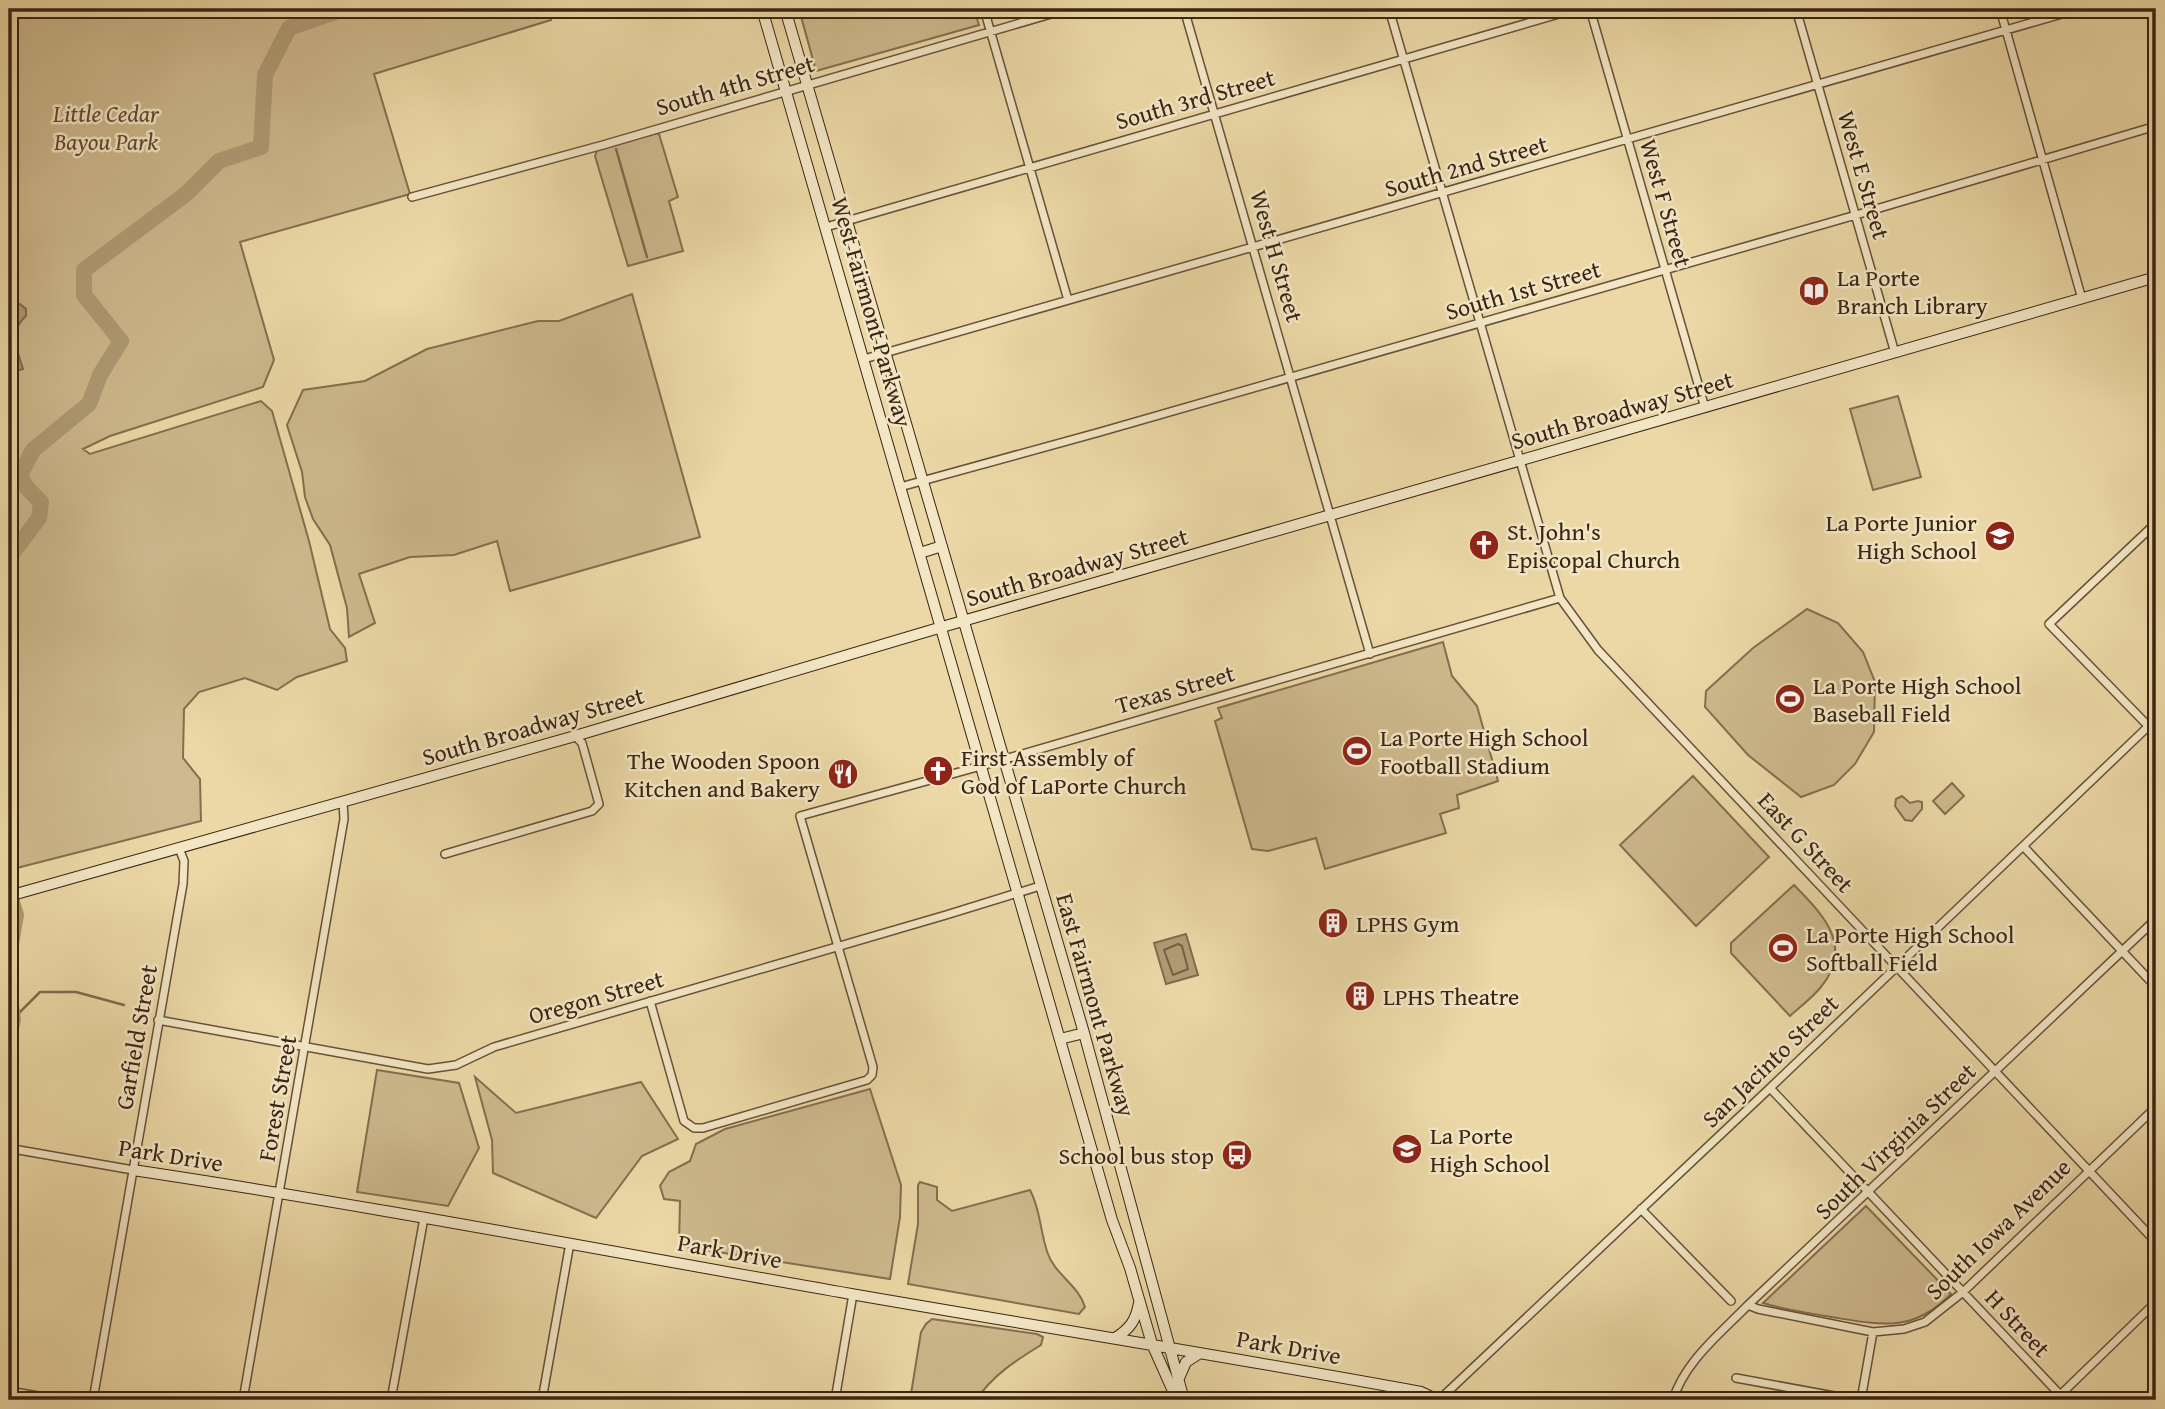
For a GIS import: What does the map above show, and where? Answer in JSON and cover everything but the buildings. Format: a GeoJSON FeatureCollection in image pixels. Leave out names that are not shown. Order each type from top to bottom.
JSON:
{"type":"FeatureCollection","features":[{"type":"Feature","properties":{"kind":"main road","name":"West Fairmont Parkway"},"geometry":{"type":"LineString","coordinates":[[762,9],[942,627]]}},
{"type":"Feature","properties":{"kind":"main road","name":"West Fairmont Parkway"},"geometry":{"type":"LineString","coordinates":[[785,9],[965,621]]}},
{"type":"Feature","properties":{"kind":"main road","name":"South Broadway Street"},"geometry":{"type":"LineString","coordinates":[[9,896],[575,736],[942,627],[2156,277]]}},
{"type":"Feature","properties":{"kind":"main road"},"geometry":{"type":"LineString","coordinates":[[920,553],[942,546]]}},
{"type":"Feature","properties":{"kind":"main road","name":"East Fairmont Parkway"},"geometry":{"type":"LineString","coordinates":[[965,621],[1084,1033],[1185,1400]]}},
{"type":"Feature","properties":{"kind":"main road","name":"East Fairmont Parkway"},"geometry":{"type":"LineString","coordinates":[[942,627],[1112,1220],[1152,1343],[1177,1400]]}},
{"type":"Feature","properties":{"kind":"main road"},"geometry":{"type":"LineString","coordinates":[[1060,1039],[1084,1033]]}},
{"type":"Feature","properties":{"kind":"main road","name":"Park Drive"},"geometry":{"type":"LineString","coordinates":[[132,1170],[280,1192],[853,1294],[1152,1343],[1416,1391],[1438,1400]]}},
{"type":"Feature","properties":{"kind":"main road"},"geometry":{"type":"LineString","coordinates":[[1115,1338],[1129,1329],[1140,1302]]}},
{"type":"Feature","properties":{"kind":"main road"},"geometry":{"type":"LineString","coordinates":[[1179,1380],[1186,1362],[1200,1353]]}},
{"type":"Feature","properties":{"kind":"street"},"geometry":{"type":"LineString","coordinates":[[984,9],[1068,300]]}},
{"type":"Feature","properties":{"kind":"street","name":"South 4th Street"},"geometry":{"type":"LineString","coordinates":[[412,197],[603,145],[1068,9]]}},
{"type":"Feature","properties":{"kind":"street","name":"West H Street"},"geometry":{"type":"LineString","coordinates":[[1184,9],[1370,654]]}},
{"type":"Feature","properties":{"kind":"street","name":"East G Street"},"geometry":{"type":"LineString","coordinates":[[1389,9],[1560,598],[1598,650],[2156,1242]]}},
{"type":"Feature","properties":{"kind":"street","name":"South 3rd Street"},"geometry":{"type":"LineString","coordinates":[[826,227],[1576,9]]}},
{"type":"Feature","properties":{"kind":"street","name":"West F Street"},"geometry":{"type":"LineString","coordinates":[[1590,9],[1705,408]]}},
{"type":"Feature","properties":{"kind":"street","name":"West E Street"},"geometry":{"type":"LineString","coordinates":[[1796,9],[1895,353]]}},
{"type":"Feature","properties":{"kind":"street"},"geometry":{"type":"LineString","coordinates":[[2000,9],[2082,299]]}},
{"type":"Feature","properties":{"kind":"street","name":"South 2nd Street"},"geometry":{"type":"LineString","coordinates":[[864,359],[2079,9]]}},
{"type":"Feature","properties":{"kind":"street","name":"South 1st Street"},"geometry":{"type":"LineString","coordinates":[[900,486],[923,482],[1292,377],[2156,126]]}},
{"type":"Feature","properties":{"kind":"street"},"geometry":{"type":"LineString","coordinates":[[2156,523],[2049,624],[2156,734]]}},
{"type":"Feature","properties":{"kind":"street","name":"Texas Street"},"geometry":{"type":"LineString","coordinates":[[838,947],[800,816],[1560,598]]}},
{"type":"Feature","properties":{"kind":"street","name":"San Jacinto Street"},"geometry":{"type":"LineString","coordinates":[[1438,1400],[2156,719]]}},
{"type":"Feature","properties":{"kind":"street"},"geometry":{"type":"LineString","coordinates":[[445,854],[592,811],[599,804],[582,743],[575,736]]}},
{"type":"Feature","properties":{"kind":"street","name":"Forest Street"},"geometry":{"type":"LineString","coordinates":[[243,1400],[344,820],[343,801]]}},
{"type":"Feature","properties":{"kind":"street"},"geometry":{"type":"LineString","coordinates":[[2024,847],[2156,987]]}},
{"type":"Feature","properties":{"kind":"street","name":"Garfield Street"},"geometry":{"type":"LineString","coordinates":[[93,1400],[183,884],[184,861],[178,848]]}},
{"type":"Feature","properties":{"kind":"street","name":"Oregon Street"},"geometry":{"type":"LineString","coordinates":[[158,1020],[428,1069],[456,1065],[494,1047],[1040,886]]}},
{"type":"Feature","properties":{"kind":"street","name":"South Virginia Street"},"geometry":{"type":"LineString","coordinates":[[1673,1400],[1692,1363],[1748,1305],[2156,919]]}},
{"type":"Feature","properties":{"kind":"street"},"geometry":{"type":"LineString","coordinates":[[650,1001],[684,1121],[694,1128],[703,1128],[867,1080],[872,1074],[873,1067],[838,947]]}},
{"type":"Feature","properties":{"kind":"street","name":"H Street"},"geometry":{"type":"LineString","coordinates":[[1770,1088],[2060,1399]]}},
{"type":"Feature","properties":{"kind":"street","name":"South Iowa Avenue"},"geometry":{"type":"LineString","coordinates":[[1748,1305],[1873,1332],[1904,1329],[1926,1322],[1963,1292],[2156,1107]]}},
{"type":"Feature","properties":{"kind":"street","name":"Park Drive"},"geometry":{"type":"LineString","coordinates":[[13,1149],[132,1170]]}},
{"type":"Feature","properties":{"kind":"street"},"geometry":{"type":"LineString","coordinates":[[1641,1209],[1731,1300]]}},
{"type":"Feature","properties":{"kind":"street"},"geometry":{"type":"LineString","coordinates":[[391,1400],[424,1218]]}},
{"type":"Feature","properties":{"kind":"street"},"geometry":{"type":"LineString","coordinates":[[542,1400],[570,1243]]}},
{"type":"Feature","properties":{"kind":"street"},"geometry":{"type":"LineString","coordinates":[[835,1400],[853,1294]]}},
{"type":"Feature","properties":{"kind":"street"},"geometry":{"type":"LineString","coordinates":[[2060,1399],[2156,1302]]}},
{"type":"Feature","properties":{"kind":"street"},"geometry":{"type":"LineString","coordinates":[[1736,1378],[1859,1400],[1873,1332]]}},
{"type":"Feature","properties":{"kind":"street"},"geometry":{"type":"LineString","coordinates":[[9,1391],[61,1400]]}},
{"type":"Feature","properties":{"kind":"green space","name":"Little Cedar Bayou Park"},"geometry":{"type":"Polygon","coordinates":[[[9,9],[548,9],[551,20],[374,74],[410,194],[240,242],[274,360],[263,387],[110,436],[83,449],[90,454],[261,401],[272,411],[309,541],[330,629],[345,648],[347,661],[297,677],[277,690],[245,678],[199,692],[184,709],[183,758],[200,779],[201,821],[9,870],[9,9]]]}},
{"type":"Feature","properties":{"kind":"green space"},"geometry":{"type":"Polygon","coordinates":[[[799,9],[974,9],[979,25],[816,71],[799,9]]]}},
{"type":"Feature","properties":{"kind":"green space"},"geometry":{"type":"Polygon","coordinates":[[[659,134],[678,197],[669,201],[683,251],[628,266],[595,156],[597,150],[659,134]]]}},
{"type":"Feature","properties":{"kind":"green space"},"geometry":{"type":"Polygon","coordinates":[[[632,294],[700,537],[510,591],[497,541],[454,555],[410,557],[359,574],[375,623],[349,637],[347,608],[330,545],[313,519],[305,497],[302,472],[287,425],[303,390],[365,381],[427,349],[538,321],[559,321],[632,294]]]}},
{"type":"Feature","properties":{"kind":"green space"},"geometry":{"type":"Polygon","coordinates":[[[1898,396],[1921,477],[1873,490],[1850,409],[1898,396]]]}},
{"type":"Feature","properties":{"kind":"green space","name":"La Porte High School Baseball Field"},"geometry":{"type":"Polygon","coordinates":[[[1807,609],[1838,623],[1863,652],[1875,682],[1874,732],[1855,764],[1834,785],[1801,797],[1748,755],[1705,707],[1706,691],[1753,648],[1807,609]]]}},
{"type":"Feature","properties":{"kind":"green space","name":"La Porte High School Football Stadium"},"geometry":{"type":"Polygon","coordinates":[[[1443,642],[1452,676],[1477,706],[1498,781],[1457,795],[1459,808],[1440,814],[1446,833],[1325,869],[1316,838],[1268,851],[1252,849],[1215,721],[1222,718],[1218,708],[1443,642]]]}},
{"type":"Feature","properties":{"kind":"green space"},"geometry":{"type":"Polygon","coordinates":[[[1693,776],[1769,857],[1696,926],[1620,845],[1693,776]]]}},
{"type":"Feature","properties":{"kind":"green space"},"geometry":{"type":"Polygon","coordinates":[[[1952,783],[1964,796],[1945,814],[1933,801],[1952,783]]]}},
{"type":"Feature","properties":{"kind":"green space"},"geometry":{"type":"Polygon","coordinates":[[[1902,796],[1910,803],[1922,802],[1922,809],[1912,821],[1905,820],[1895,806],[1896,799],[1902,796]]]}},
{"type":"Feature","properties":{"kind":"green space","name":"La Porte High School Softball Field"},"geometry":{"type":"Polygon","coordinates":[[[1794,885],[1815,907],[1831,931],[1835,957],[1831,972],[1821,987],[1790,1016],[1731,953],[1731,943],[1794,885]]]}},
{"type":"Feature","properties":{"kind":"green space"},"geometry":{"type":"Polygon","coordinates":[[[377,1070],[459,1083],[479,1148],[448,1206],[357,1192],[377,1070]]]}},
{"type":"Feature","properties":{"kind":"green space"},"geometry":{"type":"Polygon","coordinates":[[[475,1077],[516,1113],[641,1082],[678,1139],[642,1156],[596,1218],[493,1173],[492,1140],[475,1077]]]}},
{"type":"Feature","properties":{"kind":"green space"},"geometry":{"type":"Polygon","coordinates":[[[870,1089],[901,1185],[900,1217],[890,1279],[679,1246],[680,1201],[664,1199],[660,1186],[669,1172],[690,1161],[696,1144],[725,1129],[870,1089]]]}},
{"type":"Feature","properties":{"kind":"green space"},"geometry":{"type":"Polygon","coordinates":[[[920,1182],[937,1187],[937,1200],[952,1211],[1030,1190],[1051,1261],[1078,1293],[1085,1307],[1079,1314],[908,1284],[918,1224],[920,1182]]]}},
{"type":"Feature","properties":{"kind":"green space"},"geometry":{"type":"Polygon","coordinates":[[[1866,1206],[1951,1294],[1937,1307],[1910,1321],[1881,1324],[1763,1303],[1866,1206]]]}},
{"type":"Feature","properties":{"kind":"green space"},"geometry":{"type":"Polygon","coordinates":[[[932,1319],[1043,1337],[1041,1345],[997,1376],[976,1400],[910,1400],[921,1332],[932,1319]]]}},
{"type":"Feature","properties":{"kind":"water"},"geometry":{"type":"Polygon","coordinates":[[[20,304],[26,309],[26,316],[17,328],[15,341],[23,369],[9,373],[9,310],[11,306],[20,304]]]}},
{"type":"Feature","properties":{"kind":"water"},"geometry":{"type":"Polygon","coordinates":[[[1186,934],[1198,975],[1166,984],[1154,943],[1186,934]]]}},
{"type":"Feature","properties":{"kind":"waterway"},"geometry":{"type":"LineString","coordinates":[[9,558],[39,518],[41,502],[27,488],[20,475],[33,450],[89,404],[100,375],[121,341],[84,295],[84,270],[186,194],[219,161],[261,147],[265,75],[289,28],[344,9]]}},
{"type":"Feature","properties":{"kind":"waterway"},"geometry":{"type":"LineString","coordinates":[[616,149],[647,257]]}},
{"type":"Feature","properties":{"kind":"waterway"},"geometry":{"type":"LineString","coordinates":[[9,892],[16,915],[9,955]]}},
{"type":"Feature","properties":{"kind":"waterway"},"geometry":{"type":"LineString","coordinates":[[13,1019],[40,992],[76,992],[124,1005]]}},
{"type":"Feature","properties":{"kind":"waterway"},"geometry":{"type":"LineString","coordinates":[[9,993],[13,1019],[9,1037]]}},
{"type":"Feature","properties":{"kind":"place","name":"La Porte Branch Library"},"geometry":{"type":"Point","coordinates":[1814,291]}},
{"type":"Feature","properties":{"kind":"place","name":"La Porte Junior High School"},"geometry":{"type":"Point","coordinates":[2000,536]}},
{"type":"Feature","properties":{"kind":"place","name":"St. John's Episcopal Church"},"geometry":{"type":"Point","coordinates":[1484,545]}},
{"type":"Feature","properties":{"kind":"place","name":"La Porte High School Baseball Field"},"geometry":{"type":"Point","coordinates":[1790,699]}},
{"type":"Feature","properties":{"kind":"place","name":"La Porte High School Football Stadium"},"geometry":{"type":"Point","coordinates":[1357,751]}},
{"type":"Feature","properties":{"kind":"place","name":"First Assembly of God of LaPorte Church"},"geometry":{"type":"Point","coordinates":[938,771]}},
{"type":"Feature","properties":{"kind":"place","name":"The Wooden Spoon Kitchen and Bakery"},"geometry":{"type":"Point","coordinates":[843,774]}},
{"type":"Feature","properties":{"kind":"place","name":"LPHS Gym"},"geometry":{"type":"Point","coordinates":[1333,923]}},
{"type":"Feature","properties":{"kind":"place","name":"La Porte High School Softball Field"},"geometry":{"type":"Point","coordinates":[1783,948]}},
{"type":"Feature","properties":{"kind":"place","name":"LPHS Theatre"},"geometry":{"type":"Point","coordinates":[1360,996]}},
{"type":"Feature","properties":{"kind":"place","name":"La Porte High School"},"geometry":{"type":"Point","coordinates":[1407,1149]}},
{"type":"Feature","properties":{"kind":"place","name":"School bus stop"},"geometry":{"type":"Point","coordinates":[1237,1155]}}]}
